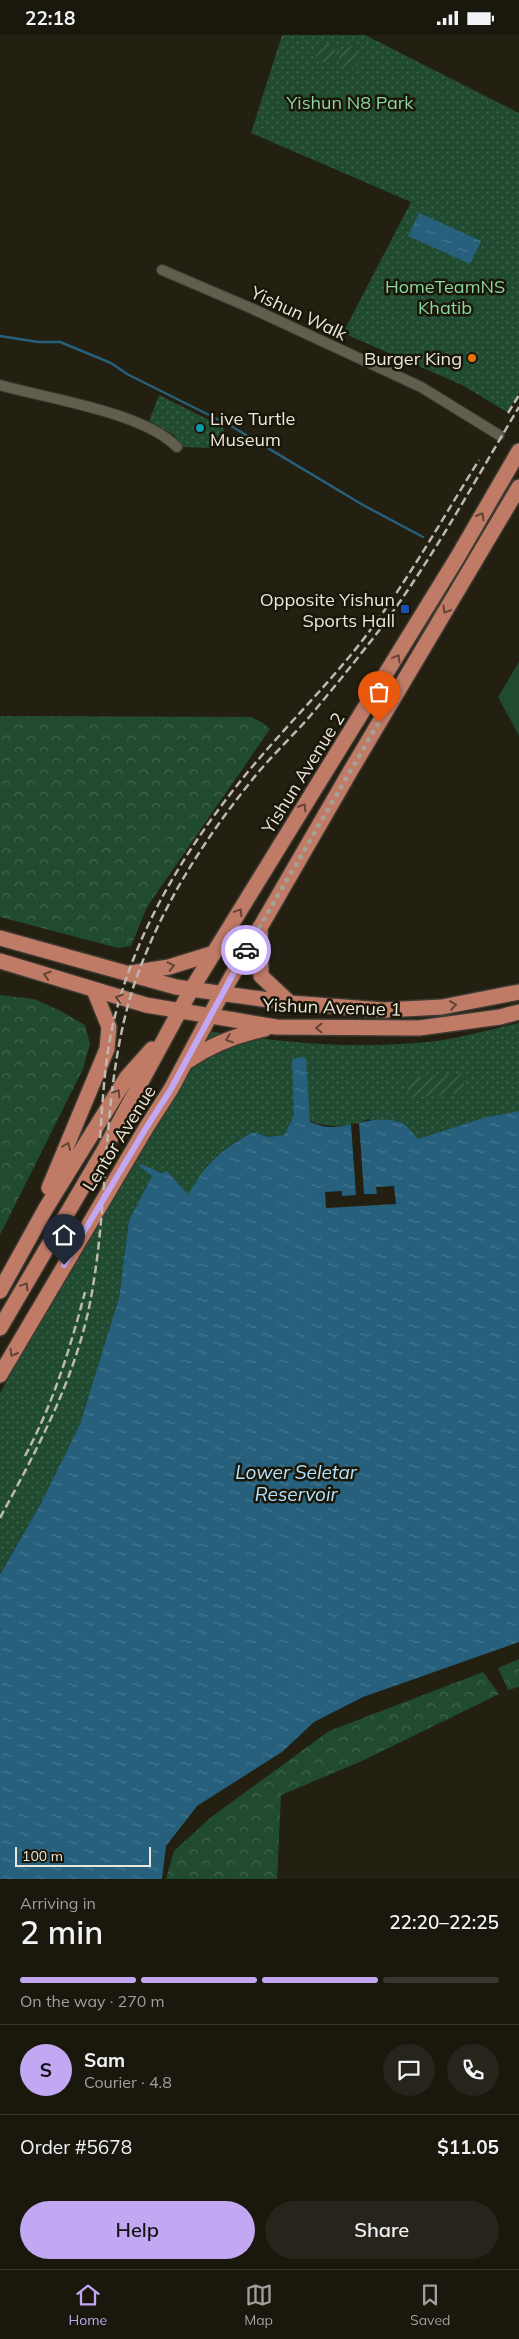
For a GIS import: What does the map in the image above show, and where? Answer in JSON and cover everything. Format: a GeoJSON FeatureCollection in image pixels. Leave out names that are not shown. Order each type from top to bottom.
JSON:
{"type":"FeatureCollection","features":[{"type":"Feature","properties":{"kind":"main road","name":"Yishun Avenue 2"},"geometry":{"type":"LineString","coordinates":[[179,1011],[457,558],[519,451]]}},
{"type":"Feature","properties":{"kind":"main road"},"geometry":{"type":"LineString","coordinates":[[221,995],[260,925],[519,487]]}},
{"type":"Feature","properties":{"kind":"main road"},"geometry":{"type":"LineString","coordinates":[[260,925],[259,964],[261,975],[290,1003]]}},
{"type":"Feature","properties":{"kind":"main road","name":"Yishun Avenue 1"},"geometry":{"type":"LineString","coordinates":[[0,938],[126,974],[191,990],[290,1003],[341,1008],[405,1008],[475,1003],[519,992]]}},
{"type":"Feature","properties":{"kind":"main road"},"geometry":{"type":"LineString","coordinates":[[126,974],[169,967],[214,953]]}},
{"type":"Feature","properties":{"kind":"main road","name":"Yishun Avenue 1"},"geometry":{"type":"LineString","coordinates":[[0,961],[140,1004],[276,1027],[419,1027],[492,1018],[519,1011]]}},
{"type":"Feature","properties":{"kind":"main road"},"geometry":{"type":"LineString","coordinates":[[20,1255],[98,1075],[107,1049],[109,1027],[94,990]]}},
{"type":"Feature","properties":{"kind":"main road","name":"Lentor Avenue"},"geometry":{"type":"LineString","coordinates":[[0,1375],[186,1063],[221,995]]}},
{"type":"Feature","properties":{"kind":"main road"},"geometry":{"type":"LineString","coordinates":[[405,1008],[396,1013],[395,1021],[398,1024],[419,1027]]}},
{"type":"Feature","properties":{"kind":"main road","name":"Lentor Avenue"},"geometry":{"type":"LineString","coordinates":[[0,1328],[103,1152],[179,1011]]}},
{"type":"Feature","properties":{"kind":"main road"},"geometry":{"type":"LineString","coordinates":[[186,1063],[206,1049],[230,1038],[276,1027]]}},
{"type":"Feature","properties":{"kind":"main road"},"geometry":{"type":"LineString","coordinates":[[0,1291],[46,1208],[127,1077],[166,1033]]}},
{"type":"Feature","properties":{"kind":"street","name":"Yishun Walk"},"geometry":{"type":"LineString","coordinates":[[162,270],[253,309],[421,387],[499,435]]}},
{"type":"Feature","properties":{"kind":"street"},"geometry":{"type":"LineString","coordinates":[[0,385],[106,412],[152,428],[168,438],[177,447]]}},
{"type":"Feature","properties":{"kind":"green space"},"geometry":{"type":"Polygon","coordinates":[[[282,35],[365,35],[519,113],[519,393],[507,412],[462,385],[343,333],[411,202],[251,133],[282,35]]]}},
{"type":"Feature","properties":{"kind":"green space"},"geometry":{"type":"Polygon","coordinates":[[[325,43],[332,46],[335,53],[332,60],[325,63],[318,60],[315,53],[318,46],[325,43]]]}},
{"type":"Feature","properties":{"kind":"green space"},"geometry":{"type":"Polygon","coordinates":[[[350,46],[360,53],[361,57],[354,67],[350,68],[340,61],[339,57],[346,47],[350,46]]]}},
{"type":"Feature","properties":{"kind":"green space","name":"Live Turtle Museum"},"geometry":{"type":"Polygon","coordinates":[[[159,395],[223,427],[228,446],[212,448],[183,447],[174,435],[149,421],[159,395]]]}},
{"type":"Feature","properties":{"kind":"green space"},"geometry":{"type":"Polygon","coordinates":[[[519,662],[519,736],[498,697],[519,662]]]}},
{"type":"Feature","properties":{"kind":"green space"},"geometry":{"type":"Polygon","coordinates":[[[0,716],[251,717],[270,729],[147,907],[131,946],[118,948],[0,917],[0,716]]]}},
{"type":"Feature","properties":{"kind":"green space"},"geometry":{"type":"Polygon","coordinates":[[[0,995],[34,999],[59,1010],[85,1025],[90,1044],[83,1069],[0,1235],[0,995]]]}},
{"type":"Feature","properties":{"kind":"green space"},"geometry":{"type":"Polygon","coordinates":[[[519,1023],[519,1111],[486,1117],[418,1139],[368,1119],[350,1125],[331,1126],[312,1122],[294,1115],[284,1135],[268,1137],[253,1132],[223,1151],[208,1165],[188,1195],[167,1172],[161,1173],[139,1165],[152,1176],[129,1220],[119,1298],[80,1424],[40,1505],[0,1573],[0,1393],[127,1164],[207,1031],[293,1042],[379,1045],[437,1041],[519,1023]]]}},
{"type":"Feature","properties":{"kind":"green space"},"geometry":{"type":"Polygon","coordinates":[[[463,1073],[465,1093],[409,1098],[407,1078],[463,1073]]]}},
{"type":"Feature","properties":{"kind":"green space"},"geometry":{"type":"Polygon","coordinates":[[[519,1659],[519,1687],[508,1690],[498,1668],[519,1659]]]}},
{"type":"Feature","properties":{"kind":"green space"},"geometry":{"type":"Polygon","coordinates":[[[483,1672],[499,1694],[362,1761],[281,1795],[277,1879],[166,1879],[174,1851],[210,1818],[329,1731],[483,1672]]]}},
{"type":"Feature","properties":{"kind":"water"},"geometry":{"type":"Polygon","coordinates":[[[419,213],[481,241],[470,264],[408,236],[419,213]]]}},
{"type":"Feature","properties":{"kind":"water","name":"Lower Seletar Reservoir"},"geometry":{"type":"Polygon","coordinates":[[[299,1057],[306,1058],[310,1122],[322,1126],[338,1126],[384,1119],[393,1120],[404,1124],[418,1139],[486,1117],[519,1111],[519,1642],[363,1697],[314,1722],[282,1752],[197,1806],[166,1846],[162,1879],[0,1879],[0,1574],[40,1505],[80,1424],[119,1298],[129,1220],[152,1176],[139,1166],[141,1164],[161,1173],[167,1171],[188,1195],[201,1174],[215,1158],[253,1132],[268,1137],[284,1135],[294,1115],[292,1060],[299,1057]]]}},
{"type":"Feature","properties":{"kind":"pier"},"geometry":{"type":"Polygon","coordinates":[[[359,1123],[364,1194],[377,1194],[376,1187],[394,1186],[396,1204],[326,1208],[325,1192],[342,1191],[342,1196],[356,1195],[351,1124],[359,1123]]]}},
{"type":"Feature","properties":{"kind":"waterway"},"geometry":{"type":"LineString","coordinates":[[0,336],[38,342],[60,342],[111,363],[127,374],[231,426],[363,505],[423,537]]}},
{"type":"Feature","properties":{"kind":"railway"},"geometry":{"type":"LineString","coordinates":[[508,413],[519,395]]}},
{"type":"Feature","properties":{"kind":"railway"},"geometry":{"type":"LineString","coordinates":[[0,1518],[57,1406],[79,1347],[87,1317],[99,1245],[113,1082],[129,1002],[152,938],[176,890],[204,845],[235,801],[311,715],[388,618],[447,529],[519,407]]}},
{"type":"Feature","properties":{"kind":"railway"},"geometry":{"type":"LineString","coordinates":[[100,1138],[103,1090],[116,1012],[138,947],[169,885],[205,828],[247,773],[362,641],[394,597],[479,460]]}},
{"type":"Feature","properties":{"kind":"railway"},"geometry":{"type":"LineString","coordinates":[[25,1456],[60,1376],[85,1292]]}},
{"type":"Feature","properties":{"kind":"way so far"},"geometry":{"type":"LineString","coordinates":[[246,950],[379,722]]}},
{"type":"Feature","properties":{"kind":"place","name":"Burger King"},"geometry":{"type":"Point","coordinates":[472,358]}},
{"type":"Feature","properties":{"kind":"place","name":"Live Turtle Museum"},"geometry":{"type":"Point","coordinates":[200,428]}},
{"type":"Feature","properties":{"kind":"place","name":"Opposite Yishun Sports Hall"},"geometry":{"type":"Point","coordinates":[405,609]}},
{"type":"Feature","properties":{"kind":"route"},"geometry":{"type":"LineString","coordinates":[[64,1265],[171,1089],[246,950]]}},
{"type":"Feature","properties":{"kind":"park label","name":"Yishun N8 Park"},"geometry":{"type":"Point","coordinates":[350,102]}},
{"type":"Feature","properties":{"kind":"park label","name":"HomeTeamNS Khatib"},"geometry":{"type":"Point","coordinates":[445,296]}}]}
